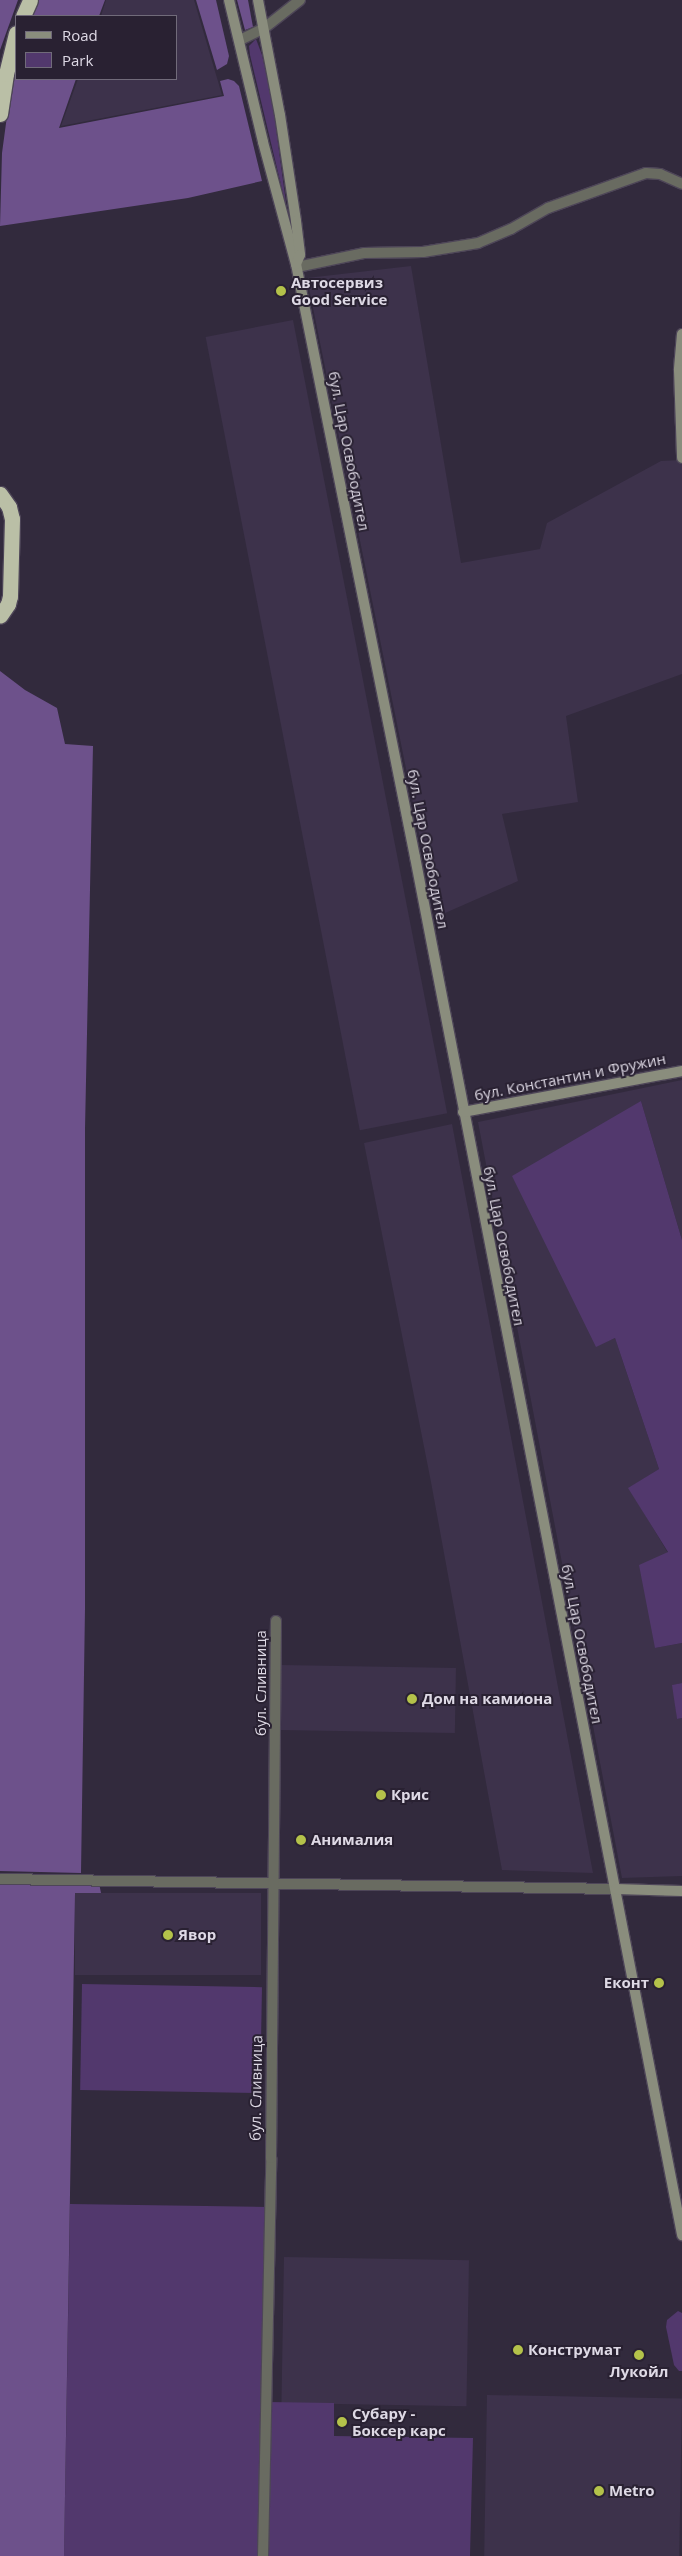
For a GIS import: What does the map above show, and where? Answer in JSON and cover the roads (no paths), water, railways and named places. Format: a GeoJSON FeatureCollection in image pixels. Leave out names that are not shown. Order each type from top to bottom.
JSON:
{"type":"FeatureCollection","features":[{"type":"Feature","properties":{"kind":"highway"},"geometry":{"type":"LineString","coordinates":[[22,15],[30,0]]}},
{"type":"Feature","properties":{"kind":"highway"},"geometry":{"type":"LineString","coordinates":[[0,114],[6,74],[15,37]]}},
{"type":"Feature","properties":{"kind":"highway"},"geometry":{"type":"LineString","coordinates":[[0,494],[9,507],[12,519],[10,596],[0,616]]}},
{"type":"Feature","properties":{"kind":"main road","name":"бул. Цар Освободител"},"geometry":{"type":"LineString","coordinates":[[229,0],[263,142],[297,266],[415,857],[682,2235]]}},
{"type":"Feature","properties":{"kind":"main road","name":"бул. Цар Освободител"},"geometry":{"type":"LineString","coordinates":[[258,0],[280,115],[296,221],[300,255],[297,266]]}},
{"type":"Feature","properties":{"kind":"main road"},"geometry":{"type":"LineString","coordinates":[[682,336],[679,378],[682,458]]}},
{"type":"Feature","properties":{"kind":"main road","name":"бул. Константин и Фружин"},"geometry":{"type":"LineString","coordinates":[[463,1112],[682,1071]]}},
{"type":"Feature","properties":{"kind":"main road"},"geometry":{"type":"LineString","coordinates":[[616,1889],[682,1891]]}},
{"type":"Feature","properties":{"kind":"street"},"geometry":{"type":"LineString","coordinates":[[240,40],[263,29],[300,0]]}},
{"type":"Feature","properties":{"kind":"street"},"geometry":{"type":"LineString","coordinates":[[297,266],[364,252],[423,252],[478,243],[510,229],[548,208],[646,173],[660,174],[682,184]]}},
{"type":"Feature","properties":{"kind":"street","name":"бул. Сливница"},"geometry":{"type":"LineString","coordinates":[[263,2556],[274,1885],[276,1621]]}},
{"type":"Feature","properties":{"kind":"street"},"geometry":{"type":"LineString","coordinates":[[0,1879],[274,1885],[616,1889]]}},
{"type":"Feature","properties":{"kind":"place","name":"Автосервиз Good Service"},"geometry":{"type":"Point","coordinates":[281,291]}},
{"type":"Feature","properties":{"kind":"place","name":"Дом на камиона"},"geometry":{"type":"Point","coordinates":[412,1699]}},
{"type":"Feature","properties":{"kind":"place","name":"Крис"},"geometry":{"type":"Point","coordinates":[381,1795]}},
{"type":"Feature","properties":{"kind":"place","name":"Анималия"},"geometry":{"type":"Point","coordinates":[301,1840]}},
{"type":"Feature","properties":{"kind":"place","name":"Явор"},"geometry":{"type":"Point","coordinates":[168,1935]}},
{"type":"Feature","properties":{"kind":"place","name":"Еконт"},"geometry":{"type":"Point","coordinates":[659,1983]}},
{"type":"Feature","properties":{"kind":"place","name":"Конструмат"},"geometry":{"type":"Point","coordinates":[518,2350]}},
{"type":"Feature","properties":{"kind":"place","name":"Лукойл"},"geometry":{"type":"Point","coordinates":[639,2355]}},
{"type":"Feature","properties":{"kind":"place","name":"Субару - Боксер карс"},"geometry":{"type":"Point","coordinates":[342,2422]}},
{"type":"Feature","properties":{"kind":"place","name":"Metro"},"geometry":{"type":"Point","coordinates":[599,2491]}}]}
